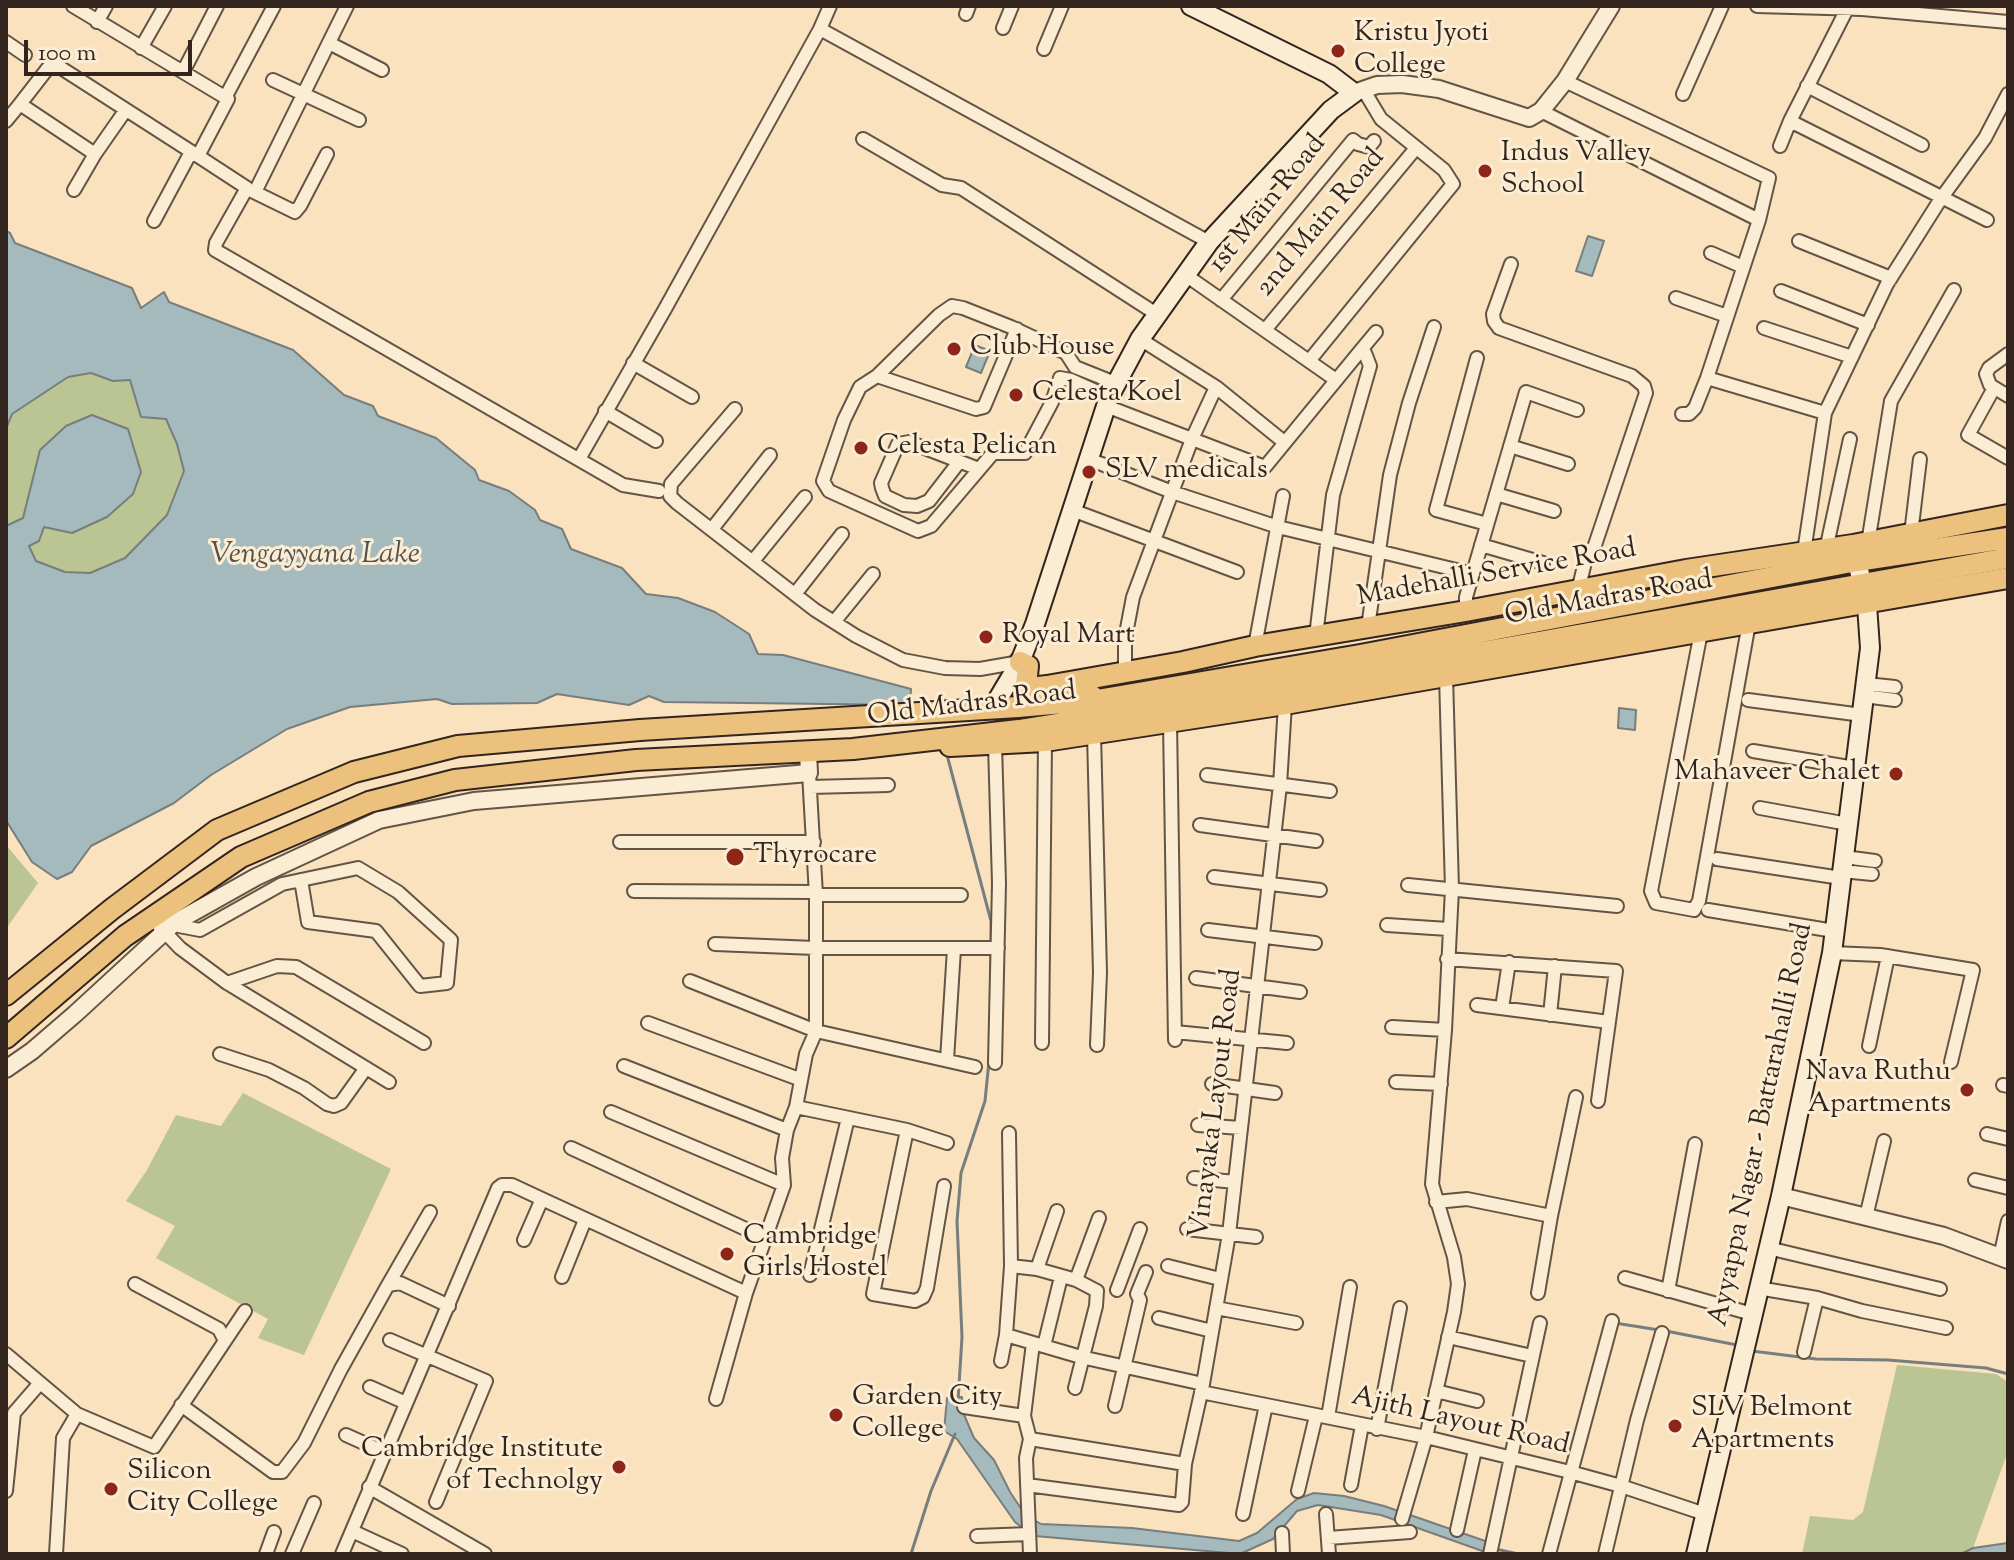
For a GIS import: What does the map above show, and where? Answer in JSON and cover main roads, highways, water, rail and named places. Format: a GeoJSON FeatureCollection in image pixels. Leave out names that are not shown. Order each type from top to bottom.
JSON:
{"type":"FeatureCollection","features":[{"type":"Feature","properties":{"kind":"main road"},"geometry":{"type":"LineString","coordinates":[[992,709],[1020,662],[1110,395],[1140,339],[1209,242],[1321,121],[1358,91],[1191,6]]}},
{"type":"Feature","properties":{"kind":"main road","name":"Madehalli Service Road"},"geometry":{"type":"LineString","coordinates":[[1020,662],[1028,666],[1026,685],[1031,688],[1075,682],[1255,646],[1686,570],[1868,543],[2008,515]]}},
{"type":"Feature","properties":{"kind":"main road","name":"Old Madras Road"},"geometry":{"type":"LineString","coordinates":[[6,995],[112,909],[217,830],[354,772],[458,746],[640,730],[1097,700],[1360,655],[1857,561],[2008,538]]}},
{"type":"Feature","properties":{"kind":"main road","name":"Old Madras Road"},"geometry":{"type":"LineString","coordinates":[[6,1038],[125,936],[163,921],[241,857],[369,802],[455,780],[636,760],[809,771],[914,742],[1019,730],[1287,687],[2008,558]]}},
{"type":"Feature","properties":{"kind":"main road","name":"Ayyappa Nagar - Battarahalli Road"},"geometry":{"type":"LineString","coordinates":[[1696,1554],[1781,1196],[1832,953],[1870,648],[1867,605],[1857,561]]}},
{"type":"Feature","properties":{"kind":"main road"},"geometry":{"type":"LineString","coordinates":[[914,742],[940,747],[1045,741],[1094,734],[1867,605],[2008,578]]}},
{"type":"Feature","properties":{"kind":"main road"},"geometry":{"type":"LineString","coordinates":[[1075,682],[1097,700]]}},
{"type":"Feature","properties":{"kind":"water","name":"Vengayyana Lake"},"geometry":{"type":"Polygon","coordinates":[[[6,231],[15,243],[132,288],[141,308],[164,292],[169,302],[293,350],[344,395],[373,406],[378,416],[436,438],[475,470],[479,480],[509,491],[535,510],[540,520],[562,529],[571,549],[622,568],[646,594],[678,598],[715,612],[749,634],[758,654],[783,655],[911,689],[910,705],[664,702],[649,696],[629,705],[557,694],[537,703],[452,704],[437,699],[350,707],[287,729],[211,775],[174,803],[91,846],[72,872],[57,879],[32,862],[7,822],[6,526],[23,518],[40,450],[66,426],[92,415],[128,429],[141,472],[133,494],[107,517],[72,533],[44,527],[39,541],[29,546],[36,561],[65,572],[90,573],[125,558],[167,515],[184,471],[166,419],[141,417],[130,380],[113,381],[91,373],[68,377],[12,414],[6,429],[6,231]]]}},
{"type":"Feature","properties":{"kind":"water"},"geometry":{"type":"Polygon","coordinates":[[[1588,236],[1604,241],[1592,276],[1576,271],[1588,236]]]}},
{"type":"Feature","properties":{"kind":"water"},"geometry":{"type":"Polygon","coordinates":[[[975,345],[990,351],[981,373],[966,367],[975,345]]]}},
{"type":"Feature","properties":{"kind":"water"},"geometry":{"type":"Polygon","coordinates":[[[1619,708],[1636,710],[1635,730],[1618,728],[1619,708]]]}},
{"type":"Feature","properties":{"kind":"water"},"geometry":{"type":"Polygon","coordinates":[[[962,1397],[962,1410],[974,1438],[994,1460],[1024,1513],[1025,1530],[1015,1522],[957,1439],[944,1431],[947,1398],[962,1397]]]}},
{"type":"Feature","properties":{"kind":"water"},"geometry":{"type":"Polygon","coordinates":[[[1314,1493],[1344,1496],[1384,1506],[1491,1543],[1488,1553],[1381,1515],[1318,1505],[1297,1511],[1273,1539],[1240,1554],[1035,1536],[1034,1520],[1041,1524],[1132,1528],[1239,1541],[1257,1533],[1297,1499],[1314,1493]]]}},
{"type":"Feature","properties":{"kind":"water"},"geometry":{"type":"Polygon","coordinates":[[[2008,1543],[2008,1553],[1961,1554],[1973,1548],[2008,1543]]]}},
{"type":"Feature","properties":{"kind":"waterway"},"geometry":{"type":"LineString","coordinates":[[947,755],[991,921],[991,945]]}},
{"type":"Feature","properties":{"kind":"waterway"},"geometry":{"type":"LineString","coordinates":[[991,953],[991,993]]}},
{"type":"Feature","properties":{"kind":"waterway"},"geometry":{"type":"LineString","coordinates":[[958,1401],[962,1337],[957,1221],[961,1173],[985,1101],[989,1061]]}},
{"type":"Feature","properties":{"kind":"waterway"},"geometry":{"type":"LineString","coordinates":[[1615,1323],[1659,1330]]}},
{"type":"Feature","properties":{"kind":"waterway"},"geometry":{"type":"LineString","coordinates":[[1666,1331],[1737,1345]]}},
{"type":"Feature","properties":{"kind":"waterway"},"geometry":{"type":"LineString","coordinates":[[1752,1351],[1816,1359],[1888,1360],[1986,1368],[2008,1374]]}},
{"type":"Feature","properties":{"kind":"waterway"},"geometry":{"type":"LineString","coordinates":[[911,1554],[931,1491],[955,1434]]}},
{"type":"Feature","properties":{"kind":"waterway"},"geometry":{"type":"LineString","coordinates":[[1496,1549],[1518,1554]]}},
{"type":"Feature","properties":{"kind":"place","name":"Kristu Jyoti College"},"geometry":{"type":"Point","coordinates":[1338,51]}},
{"type":"Feature","properties":{"kind":"place","name":"Indus Valley School"},"geometry":{"type":"Point","coordinates":[1485,171]}},
{"type":"Feature","properties":{"kind":"place","name":"Club House"},"geometry":{"type":"Point","coordinates":[954,349]}},
{"type":"Feature","properties":{"kind":"place","name":"Celesta Koel"},"geometry":{"type":"Point","coordinates":[1016,395]}},
{"type":"Feature","properties":{"kind":"place","name":"Celesta Pelican"},"geometry":{"type":"Point","coordinates":[861,448]}},
{"type":"Feature","properties":{"kind":"place","name":"SLV medicals"},"geometry":{"type":"Point","coordinates":[1089,472]}},
{"type":"Feature","properties":{"kind":"place","name":"Royal Mart"},"geometry":{"type":"Point","coordinates":[986,637]}},
{"type":"Feature","properties":{"kind":"place","name":"Mahaveer Chalet"},"geometry":{"type":"Point","coordinates":[1896,774]}},
{"type":"Feature","properties":{"kind":"place","name":"Thyrocare"},"geometry":{"type":"Point","coordinates":[735,857]}},
{"type":"Feature","properties":{"kind":"place","name":"Nava Ruthu Apartments"},"geometry":{"type":"Point","coordinates":[1967,1090]}},
{"type":"Feature","properties":{"kind":"place","name":"Cambridge Girls Hostel"},"geometry":{"type":"Point","coordinates":[727,1254]}},
{"type":"Feature","properties":{"kind":"place","name":"Garden City College"},"geometry":{"type":"Point","coordinates":[836,1415]}},
{"type":"Feature","properties":{"kind":"place","name":"SLV Belmont Apartments"},"geometry":{"type":"Point","coordinates":[1675,1426]}},
{"type":"Feature","properties":{"kind":"place","name":"Cambridge Institute of Technolgy"},"geometry":{"type":"Point","coordinates":[619,1467]}},
{"type":"Feature","properties":{"kind":"place","name":"Silicon City College"},"geometry":{"type":"Point","coordinates":[111,1489]}}]}
